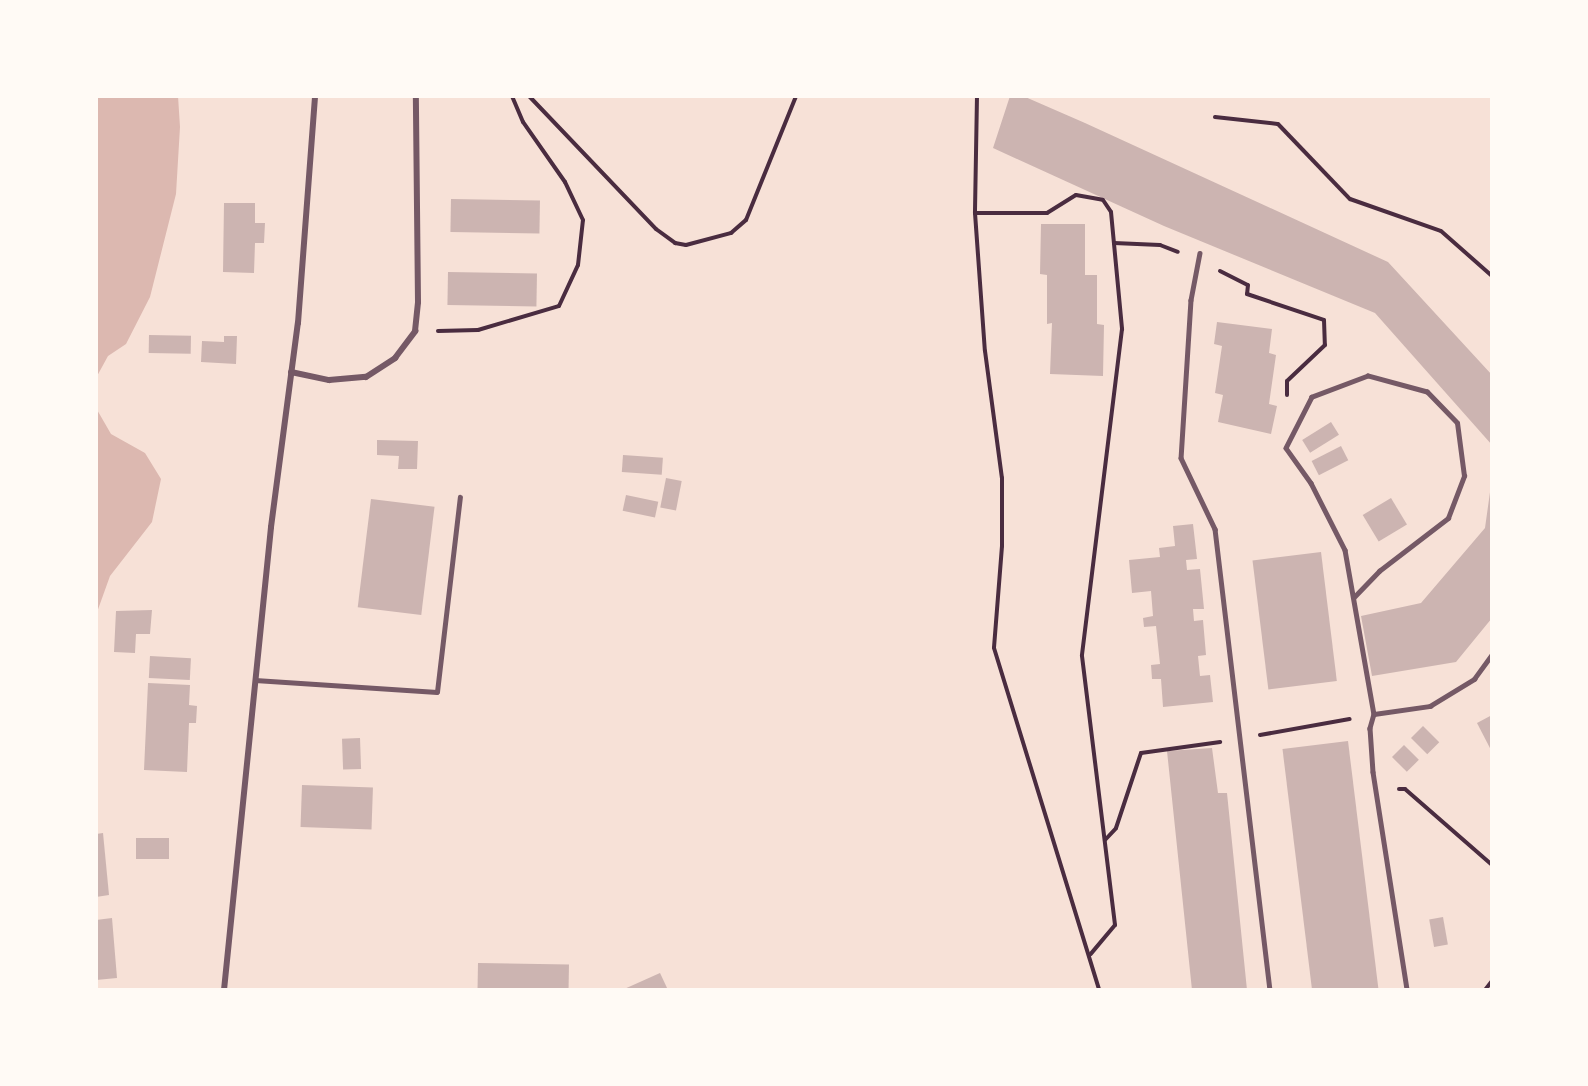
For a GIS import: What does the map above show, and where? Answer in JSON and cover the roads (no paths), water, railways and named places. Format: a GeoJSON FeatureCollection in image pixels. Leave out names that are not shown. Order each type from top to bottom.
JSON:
{"type":"FeatureCollection","features":[{"type":"Feature","properties":{"kind":"street"},"geometry":{"type":"LineString","coordinates":[[224,990],[255,680],[308,220],[315,96]]}},
{"type":"Feature","properties":{"kind":"street"},"geometry":{"type":"LineString","coordinates":[[291,372],[329,380],[366,377],[395,358],[415,331],[418,302],[416,96]]}},
{"type":"Feature","properties":{"kind":"lane"},"geometry":{"type":"LineString","coordinates":[[1200,254],[1191,300],[1181,458],[1215,528],[1242,739],[1270,990]]}},
{"type":"Feature","properties":{"kind":"lane"},"geometry":{"type":"LineString","coordinates":[[1354,597],[1379,571],[1448,518],[1464,476],[1457,423],[1427,392],[1368,376],[1312,397],[1286,448],[1311,483],[1346,550],[1354,597],[1374,714],[1370,728],[1376,790],[1407,990]]}},
{"type":"Feature","properties":{"kind":"lane"},"geometry":{"type":"LineString","coordinates":[[255,680],[438,692],[460,497]]}},
{"type":"Feature","properties":{"kind":"lane"},"geometry":{"type":"LineString","coordinates":[[1374,714],[1430,706],[1474,679],[1492,654]]}}]}
